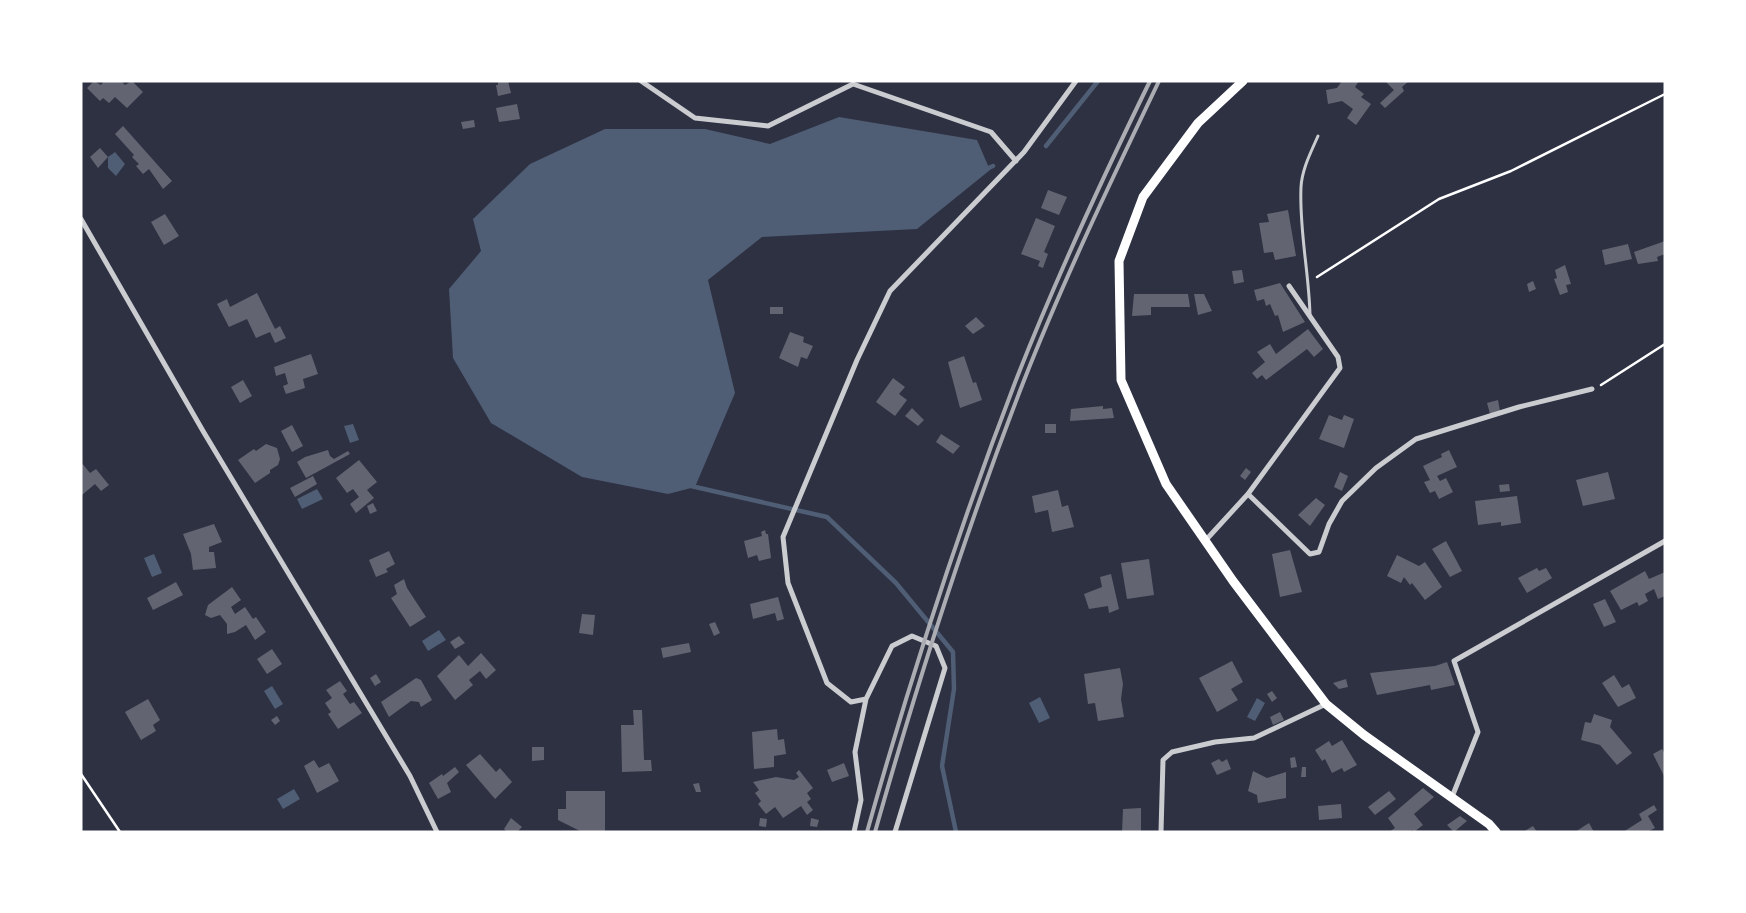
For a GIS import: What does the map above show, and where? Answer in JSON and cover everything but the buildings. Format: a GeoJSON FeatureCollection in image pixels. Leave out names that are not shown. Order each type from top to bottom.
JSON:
{"type":"FeatureCollection","features":[{"type":"Feature","properties":{"kind":"main road"},"geometry":{"type":"LineString","coordinates":[[1243,81],[1198,123],[1143,197],[1119,261],[1121,380],[1166,484],[1232,581],[1326,704],[1364,735],[1489,824],[1496,832]]}},
{"type":"Feature","properties":{"kind":"street"},"geometry":{"type":"LineString","coordinates":[[641,81],[695,118],[768,126],[853,84],[991,132],[1016,161]]}},
{"type":"Feature","properties":{"kind":"street"},"geometry":{"type":"LineString","coordinates":[[866,699],[851,702],[827,683],[788,583],[783,537],[857,360],[890,291],[1016,161],[1076,81]]}},
{"type":"Feature","properties":{"kind":"street"},"geometry":{"type":"LineString","coordinates":[[81,219],[213,447],[410,776],[437,832]]}},
{"type":"Feature","properties":{"kind":"street"},"geometry":{"type":"LineString","coordinates":[[1205,541],[1248,494],[1340,368],[1338,357],[1289,286]]}},
{"type":"Feature","properties":{"kind":"street"},"geometry":{"type":"LineString","coordinates":[[1248,494],[1297,544],[1310,554],[1319,552],[1328,524],[1342,501],[1376,468],[1416,439],[1519,407],[1592,389]]}},
{"type":"Feature","properties":{"kind":"street"},"geometry":{"type":"LineString","coordinates":[[1452,797],[1478,732],[1454,661],[1665,541]]}},
{"type":"Feature","properties":{"kind":"street"},"geometry":{"type":"LineString","coordinates":[[854,832],[861,800],[855,752],[866,699],[892,646],[912,636],[936,646],[945,668],[896,832]]}},
{"type":"Feature","properties":{"kind":"street"},"geometry":{"type":"LineString","coordinates":[[1161,832],[1163,760],[1172,752],[1215,742],[1254,738],[1326,704]]}},
{"type":"Feature","properties":{"kind":"lane"},"geometry":{"type":"LineString","coordinates":[[1310,316],[1309,282],[1302,232],[1301,186],[1306,164],[1318,136]]}},
{"type":"Feature","properties":{"kind":"path"},"geometry":{"type":"LineString","coordinates":[[1309,282],[1439,199],[1511,171],[1665,94]]}},
{"type":"Feature","properties":{"kind":"path"},"geometry":{"type":"LineString","coordinates":[[1592,389],[1617,376],[1665,344]]}},
{"type":"Feature","properties":{"kind":"path"},"geometry":{"type":"LineString","coordinates":[[81,774],[120,832]]}},
{"type":"Feature","properties":{"kind":"water"},"geometry":{"type":"Polygon","coordinates":[[[839,117],[977,140],[990,170],[917,229],[762,237],[708,280],[735,393],[695,487],[668,494],[582,477],[491,423],[453,358],[449,289],[481,251],[473,219],[530,164],[605,129],[705,129],[770,144],[839,117]]]}},
{"type":"Feature","properties":{"kind":"water"},"geometry":{"type":"Polygon","coordinates":[[[115,152],[125,164],[116,176],[108,168],[108,157],[115,152]]]}},
{"type":"Feature","properties":{"kind":"water"},"geometry":{"type":"Polygon","coordinates":[[[353,424],[359,440],[350,443],[344,426],[353,424]]]}},
{"type":"Feature","properties":{"kind":"water"},"geometry":{"type":"Polygon","coordinates":[[[317,489],[323,499],[302,509],[297,499],[317,489]]]}},
{"type":"Feature","properties":{"kind":"water"},"geometry":{"type":"Polygon","coordinates":[[[154,554],[162,573],[152,577],[144,558],[154,554]]]}},
{"type":"Feature","properties":{"kind":"water"},"geometry":{"type":"Polygon","coordinates":[[[439,630],[446,640],[428,651],[422,641],[439,630]]]}},
{"type":"Feature","properties":{"kind":"water"},"geometry":{"type":"Polygon","coordinates":[[[272,686],[283,704],[275,709],[264,691],[272,686]]]}},
{"type":"Feature","properties":{"kind":"water"},"geometry":{"type":"Polygon","coordinates":[[[1040,697],[1050,718],[1039,723],[1029,703],[1040,697]]]}},
{"type":"Feature","properties":{"kind":"water"},"geometry":{"type":"Polygon","coordinates":[[[1257,698],[1265,703],[1255,721],[1247,717],[1257,698]]]}},
{"type":"Feature","properties":{"kind":"water"},"geometry":{"type":"Polygon","coordinates":[[[294,789],[300,799],[283,809],[277,799],[294,789]]]}},
{"type":"Feature","properties":{"kind":"waterway"},"geometry":{"type":"LineString","coordinates":[[1046,146],[1098,81]]}},
{"type":"Feature","properties":{"kind":"waterway"},"geometry":{"type":"LineString","coordinates":[[984,170],[993,166]]}},
{"type":"Feature","properties":{"kind":"waterway"},"geometry":{"type":"LineString","coordinates":[[691,486],[827,517],[896,583],[953,652],[954,689],[942,766],[956,832]]}},
{"type":"Feature","properties":{"kind":"railway"},"geometry":{"type":"LineString","coordinates":[[867,832],[936,604],[1016,380],[1063,266],[1150,81]]}},
{"type":"Feature","properties":{"kind":"railway"},"geometry":{"type":"LineString","coordinates":[[875,832],[908,718],[944,606],[1002,438],[1038,345],[1071,269],[1159,81]]}}]}
